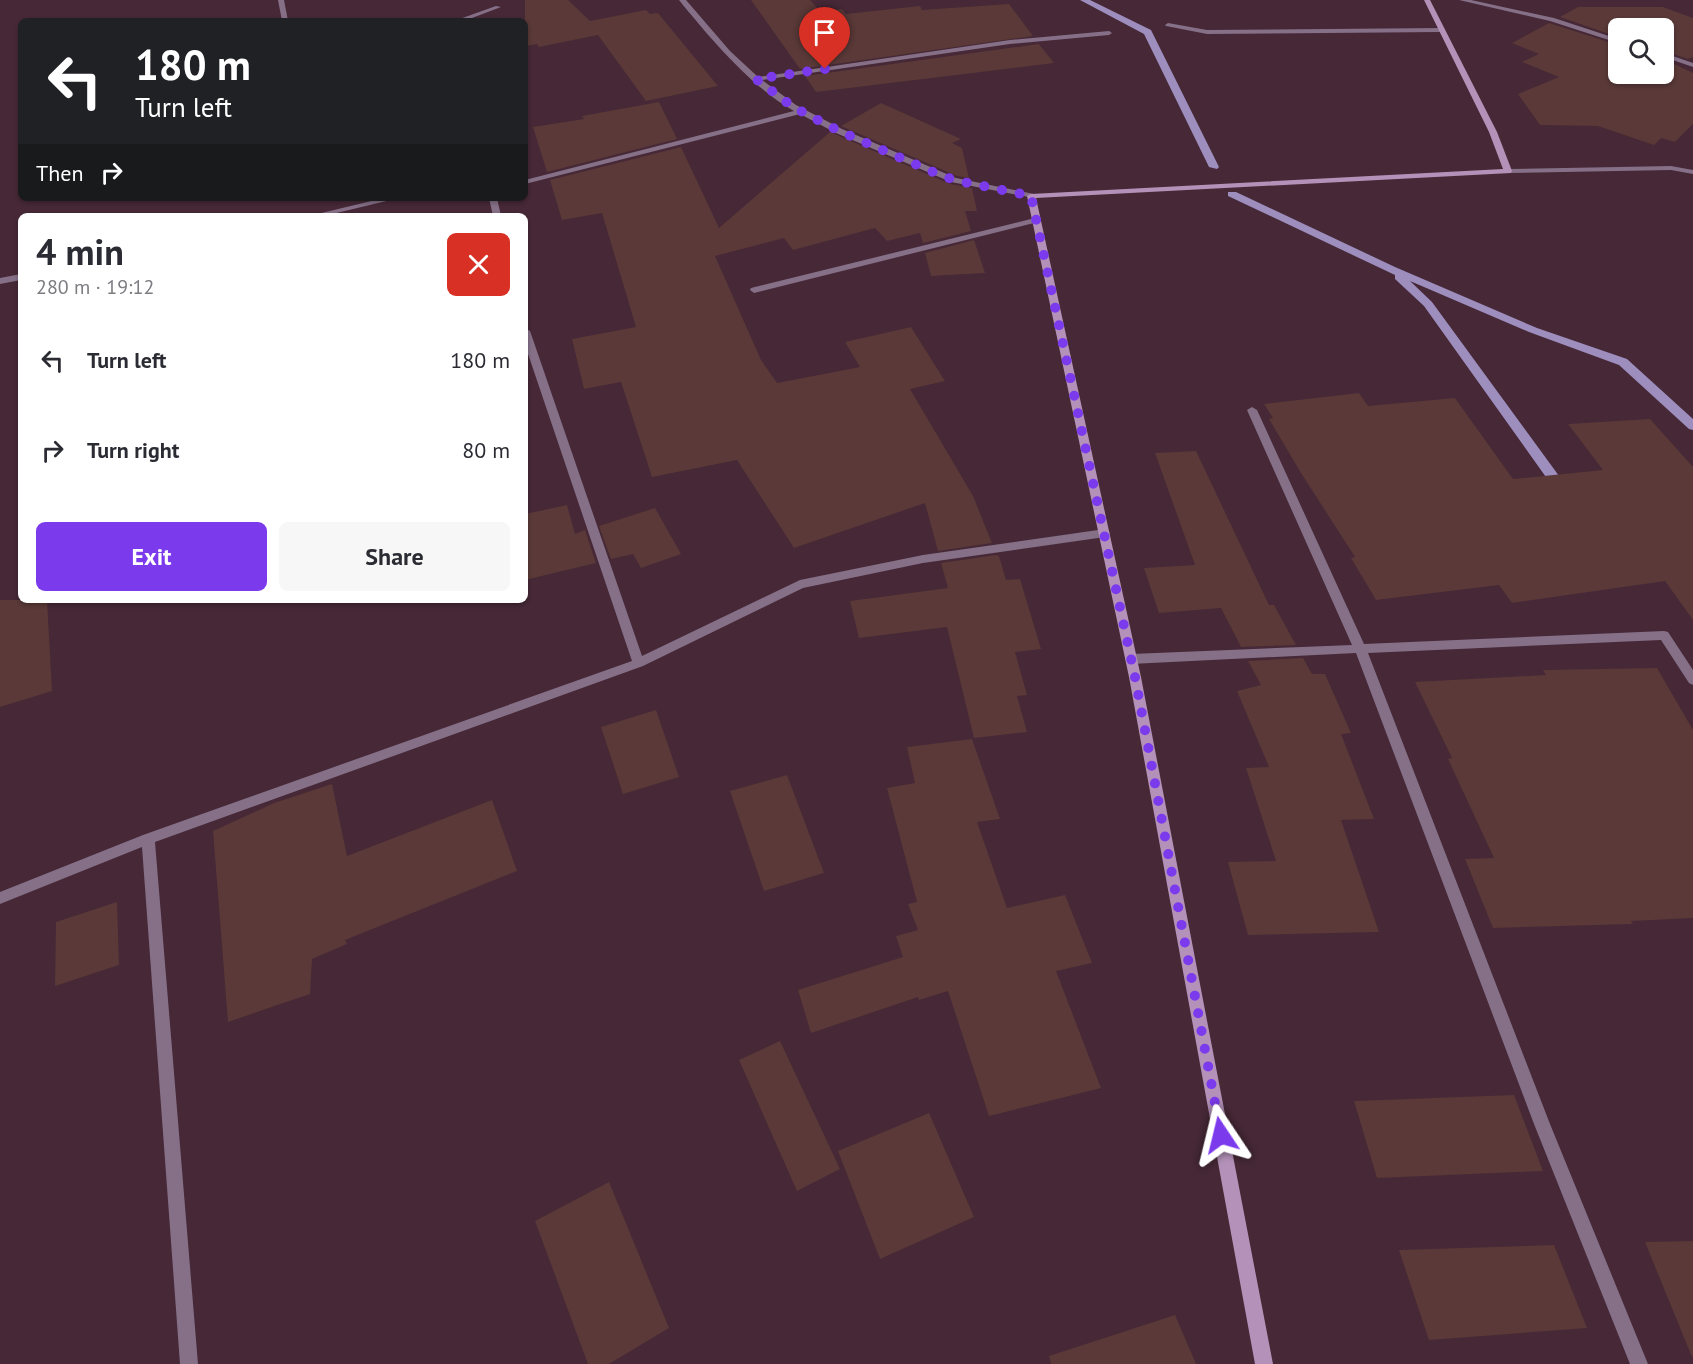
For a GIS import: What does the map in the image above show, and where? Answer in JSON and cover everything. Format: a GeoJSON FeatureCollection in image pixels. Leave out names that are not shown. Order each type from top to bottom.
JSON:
{"type":"FeatureCollection","features":[{"type":"Feature","properties":{"kind":"street"},"geometry":{"type":"LineString","coordinates":[[281,0],[284,18]]}},
{"type":"Feature","properties":{"kind":"street"},"geometry":{"type":"LineString","coordinates":[[682,0],[728,52],[756,79],[802,111],[839,131],[954,180],[1031,196],[1508,171],[1671,168],[1693,172]]}},
{"type":"Feature","properties":{"kind":"street"},"geometry":{"type":"LineString","coordinates":[[1427,0],[1493,132],[1508,171]]}},
{"type":"Feature","properties":{"kind":"street"},"geometry":{"type":"LineString","coordinates":[[1462,0],[1552,19],[1608,38]]}},
{"type":"Feature","properties":{"kind":"street"},"geometry":{"type":"LineString","coordinates":[[466,18],[498,7]]}},
{"type":"Feature","properties":{"kind":"street"},"geometry":{"type":"LineString","coordinates":[[1168,24],[1207,32],[1441,30]]}},
{"type":"Feature","properties":{"kind":"street"},"geometry":{"type":"LineString","coordinates":[[756,79],[1010,42],[1109,33]]}},
{"type":"Feature","properties":{"kind":"street"},"geometry":{"type":"LineString","coordinates":[[1674,58],[1693,65]]}},
{"type":"Feature","properties":{"kind":"street"},"geometry":{"type":"LineString","coordinates":[[528,181],[802,111]]}},
{"type":"Feature","properties":{"kind":"street"},"geometry":{"type":"LineString","coordinates":[[1031,196],[1131,660],[1264,1364]]}},
{"type":"Feature","properties":{"kind":"street"},"geometry":{"type":"LineString","coordinates":[[327,213],[381,201]]}},
{"type":"Feature","properties":{"kind":"street"},"geometry":{"type":"LineString","coordinates":[[754,290],[1035,220]]}},
{"type":"Feature","properties":{"kind":"street"},"geometry":{"type":"LineString","coordinates":[[0,281],[18,278]]}},
{"type":"Feature","properties":{"kind":"street"},"geometry":{"type":"LineString","coordinates":[[528,340],[639,663]]}},
{"type":"Feature","properties":{"kind":"street"},"geometry":{"type":"LineString","coordinates":[[1252,410],[1361,651],[1542,1124],[1639,1364]]}},
{"type":"Feature","properties":{"kind":"street"},"geometry":{"type":"LineString","coordinates":[[0,898],[148,839],[639,663],[800,584],[923,559],[1105,533]]}},
{"type":"Feature","properties":{"kind":"street"},"geometry":{"type":"LineString","coordinates":[[1131,660],[1664,635],[1693,680]]}},
{"type":"Feature","properties":{"kind":"street"},"geometry":{"type":"LineString","coordinates":[[148,839],[189,1364]]}},
{"type":"Feature","properties":{"kind":"building"},"geometry":{"type":"Polygon","coordinates":[[[525,0],[568,0],[590,21],[646,10],[650,14],[658,13],[718,86],[646,101],[598,35],[539,47],[537,44],[528,46],[528,18],[525,18],[525,0]]]}},
{"type":"Feature","properties":{"kind":"building"},"geometry":{"type":"Polygon","coordinates":[[[751,0],[810,0],[821,12],[842,9],[846,14],[920,6],[922,10],[1009,4],[1033,36],[800,69],[751,0]]]}},
{"type":"Feature","properties":{"kind":"building"},"geometry":{"type":"Polygon","coordinates":[[[1578,7],[1663,7],[1693,18],[1693,57],[1688,59],[1674,54],[1674,18],[1608,18],[1608,34],[1560,17],[1578,7]]]}},
{"type":"Feature","properties":{"kind":"building"},"geometry":{"type":"Polygon","coordinates":[[[1549,23],[1608,42],[1608,84],[1674,84],[1674,64],[1693,73],[1693,124],[1675,142],[1661,138],[1654,145],[1598,126],[1540,125],[1518,94],[1559,77],[1522,62],[1539,54],[1512,43],[1549,23]]]}},
{"type":"Feature","properties":{"kind":"building"},"geometry":{"type":"Polygon","coordinates":[[[1039,44],[1054,63],[816,92],[805,76],[1039,44]]]}},
{"type":"Feature","properties":{"kind":"building"},"geometry":{"type":"Polygon","coordinates":[[[659,102],[677,139],[547,172],[533,127],[584,119],[582,116],[659,102]]]}},
{"type":"Feature","properties":{"kind":"building"},"geometry":{"type":"Polygon","coordinates":[[[881,103],[961,139],[952,143],[962,148],[969,178],[957,176],[841,126],[881,103]]]}},
{"type":"Feature","properties":{"kind":"building"},"geometry":{"type":"Polygon","coordinates":[[[830,132],[950,184],[972,188],[977,211],[965,211],[971,231],[923,243],[920,233],[887,241],[875,228],[793,250],[784,238],[715,256],[761,360],[777,383],[860,367],[845,342],[911,327],[945,381],[910,389],[973,496],[992,543],[938,551],[925,503],[794,548],[737,460],[652,477],[621,382],[584,389],[572,339],[636,327],[602,213],[562,220],[550,180],[681,147],[719,228],[830,132]]]}},
{"type":"Feature","properties":{"kind":"building"},"geometry":{"type":"Polygon","coordinates":[[[974,240],[985,273],[931,276],[925,253],[974,240]]]}},
{"type":"Feature","properties":{"kind":"building"},"geometry":{"type":"Polygon","coordinates":[[[1359,393],[1368,406],[1455,398],[1513,479],[1603,470],[1568,424],[1650,419],[1693,467],[1693,620],[1665,581],[1512,603],[1499,585],[1376,600],[1351,558],[1355,557],[1269,419],[1273,418],[1264,404],[1359,393]]]}},
{"type":"Feature","properties":{"kind":"building"},"geometry":{"type":"Polygon","coordinates":[[[1196,451],[1269,605],[1274,605],[1296,645],[1241,647],[1221,608],[1159,613],[1144,568],[1195,565],[1155,453],[1196,451]]]}},
{"type":"Feature","properties":{"kind":"building"},"geometry":{"type":"Polygon","coordinates":[[[567,505],[575,534],[585,530],[596,563],[528,579],[528,513],[567,505]]]}},
{"type":"Feature","properties":{"kind":"building"},"geometry":{"type":"Polygon","coordinates":[[[655,508],[681,554],[641,568],[633,554],[611,559],[599,526],[655,508]]]}},
{"type":"Feature","properties":{"kind":"building"},"geometry":{"type":"Polygon","coordinates":[[[999,556],[1006,580],[1020,579],[1041,649],[1015,652],[1027,695],[1017,696],[1027,732],[974,738],[947,627],[859,638],[850,601],[948,588],[941,563],[999,556]]]}},
{"type":"Feature","properties":{"kind":"building"},"geometry":{"type":"Polygon","coordinates":[[[0,600],[18,600],[18,603],[47,603],[52,691],[0,707],[0,600]]]}},
{"type":"Feature","properties":{"kind":"building"},"geometry":{"type":"Polygon","coordinates":[[[1303,658],[1312,674],[1325,674],[1351,733],[1341,734],[1374,819],[1341,820],[1379,932],[1248,935],[1228,862],[1276,861],[1246,768],[1269,767],[1237,691],[1261,685],[1248,661],[1303,658]]]}},
{"type":"Feature","properties":{"kind":"building"},"geometry":{"type":"Polygon","coordinates":[[[1657,668],[1693,730],[1693,918],[1631,921],[1633,924],[1493,928],[1465,859],[1494,858],[1448,759],[1452,758],[1415,682],[1546,675],[1543,670],[1657,668]]]}},
{"type":"Feature","properties":{"kind":"building"},"geometry":{"type":"Polygon","coordinates":[[[656,710],[679,777],[623,794],[601,727],[656,710]]]}},
{"type":"Feature","properties":{"kind":"building"},"geometry":{"type":"Polygon","coordinates":[[[972,739],[1000,819],[977,822],[1007,908],[1065,895],[1092,963],[1056,971],[1101,1088],[989,1116],[948,991],[919,1000],[918,997],[811,1033],[798,990],[903,957],[896,936],[918,930],[908,904],[917,902],[887,788],[915,783],[907,747],[972,739]]]}},
{"type":"Feature","properties":{"kind":"building"},"geometry":{"type":"Polygon","coordinates":[[[787,775],[824,873],[764,891],[730,791],[787,775]]]}},
{"type":"Feature","properties":{"kind":"building"},"geometry":{"type":"Polygon","coordinates":[[[332,784],[347,856],[492,800],[517,871],[345,940],[347,944],[312,959],[310,994],[228,1022],[213,831],[274,803],[332,784]]]}},
{"type":"Feature","properties":{"kind":"building"},"geometry":{"type":"Polygon","coordinates":[[[117,902],[119,965],[55,986],[56,922],[117,902]]]}},
{"type":"Feature","properties":{"kind":"building"},"geometry":{"type":"Polygon","coordinates":[[[780,1041],[840,1169],[797,1191],[739,1060],[780,1041]]]}},
{"type":"Feature","properties":{"kind":"building"},"geometry":{"type":"Polygon","coordinates":[[[1514,1095],[1543,1171],[1377,1178],[1354,1101],[1514,1095]]]}},
{"type":"Feature","properties":{"kind":"building"},"geometry":{"type":"Polygon","coordinates":[[[929,1113],[974,1217],[880,1259],[838,1151],[929,1113]]]}},
{"type":"Feature","properties":{"kind":"building"},"geometry":{"type":"Polygon","coordinates":[[[609,1182],[669,1328],[609,1364],[588,1364],[535,1221],[609,1182]]]}},
{"type":"Feature","properties":{"kind":"building"},"geometry":{"type":"Polygon","coordinates":[[[1693,1241],[1693,1356],[1692,1357],[1645,1242],[1693,1241]]]}},
{"type":"Feature","properties":{"kind":"building"},"geometry":{"type":"Polygon","coordinates":[[[1554,1245],[1587,1328],[1429,1340],[1399,1250],[1554,1245]]]}},
{"type":"Feature","properties":{"kind":"building"},"geometry":{"type":"Polygon","coordinates":[[[1175,1315],[1196,1364],[1051,1364],[1049,1356],[1175,1315]]]}},
{"type":"Feature","properties":{"kind":"waterway"},"geometry":{"type":"LineString","coordinates":[[1084,0],[1148,32],[1214,167]]}},
{"type":"Feature","properties":{"kind":"waterway"},"geometry":{"type":"LineString","coordinates":[[1232,194],[1391,269],[1533,330],[1623,362],[1693,426]]}},
{"type":"Feature","properties":{"kind":"waterway"},"geometry":{"type":"LineString","coordinates":[[1399,277],[1428,304],[1563,491]]}},
{"type":"Feature","properties":{"kind":"route"},"geometry":{"type":"LineString","coordinates":[[825,69],[756,79],[793,107],[839,131],[933,172],[954,180],[1031,196],[1135,677],[1221,1135]]}}]}
